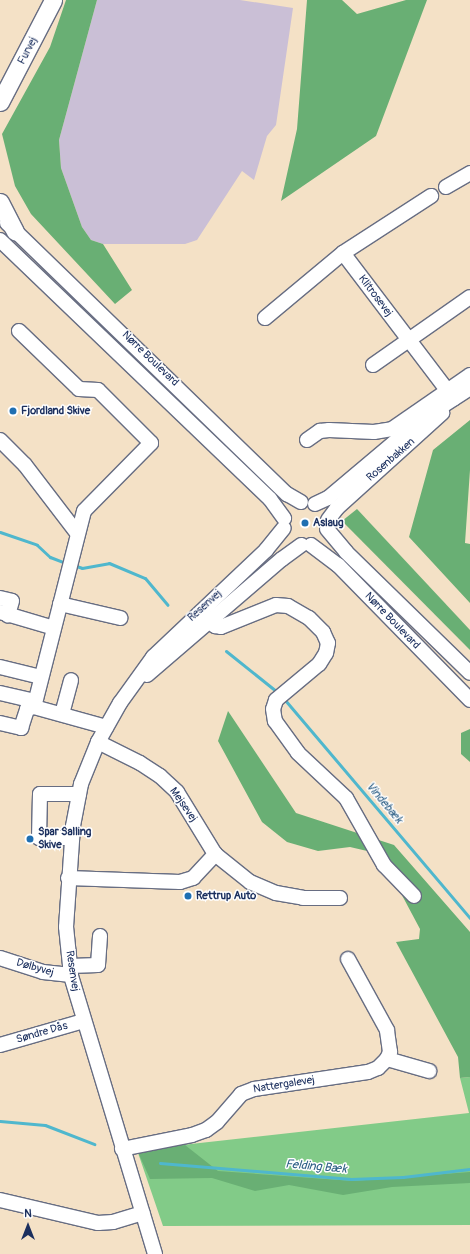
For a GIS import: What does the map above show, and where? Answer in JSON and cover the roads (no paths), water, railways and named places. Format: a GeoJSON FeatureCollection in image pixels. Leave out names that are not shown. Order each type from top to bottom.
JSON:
{"type":"FeatureCollection","features":[{"type":"Feature","properties":{"kind":"main road","name":"Furvej"},"geometry":{"type":"LineString","coordinates":[[0,102],[53,0]]}},
{"type":"Feature","properties":{"kind":"main road"},"geometry":{"type":"LineString","coordinates":[[0,202],[15,231]]}},
{"type":"Feature","properties":{"kind":"street"},"geometry":{"type":"LineString","coordinates":[[446,187],[470,173]]}},
{"type":"Feature","properties":{"kind":"street"},"geometry":{"type":"LineString","coordinates":[[265,318],[343,253],[431,196]]}},
{"type":"Feature","properties":{"kind":"street","name":"Nørre Boulevard"},"geometry":{"type":"LineString","coordinates":[[0,214],[15,231],[282,488],[301,502]]}},
{"type":"Feature","properties":{"kind":"street","name":"Nørre Boulevard"},"geometry":{"type":"LineString","coordinates":[[0,240],[270,499],[284,523]]}},
{"type":"Feature","properties":{"kind":"street","name":"Klitrosevej"},"geometry":{"type":"LineString","coordinates":[[343,253],[451,395]]}},
{"type":"Feature","properties":{"kind":"street"},"geometry":{"type":"LineString","coordinates":[[373,365],[470,297]]}},
{"type":"Feature","properties":{"kind":"street"},"geometry":{"type":"LineString","coordinates":[[0,723],[21,728],[27,709],[35,704],[77,533],[84,511],[150,443],[98,390],[79,389],[19,331]]}},
{"type":"Feature","properties":{"kind":"street"},"geometry":{"type":"LineString","coordinates":[[307,440],[320,431],[329,430],[384,432],[451,395],[470,375]]}},
{"type":"Feature","properties":{"kind":"street","name":"Rosenbakken"},"geometry":{"type":"LineString","coordinates":[[315,504],[328,498],[451,395],[470,388]]}},
{"type":"Feature","properties":{"kind":"street","name":"Rosenbakken"},"geometry":{"type":"LineString","coordinates":[[327,525],[337,508],[433,424],[451,395]]}},
{"type":"Feature","properties":{"kind":"street"},"geometry":{"type":"LineString","coordinates":[[0,440],[25,465],[77,533]]}},
{"type":"Feature","properties":{"kind":"street"},"geometry":{"type":"LineString","coordinates":[[301,502],[315,504],[323,510],[327,525],[321,540],[306,545],[290,539],[284,523],[290,508],[301,502]]}},
{"type":"Feature","properties":{"kind":"street","name":"Resenvej"},"geometry":{"type":"LineString","coordinates":[[155,1254],[83,1021],[70,971],[66,927],[68,878],[72,838],[79,794],[98,742],[130,689],[153,657],[169,640],[266,550],[284,523]]}},
{"type":"Feature","properties":{"kind":"street","name":"Nørre Boulevard"},"geometry":{"type":"LineString","coordinates":[[327,525],[346,552],[470,673]]}},
{"type":"Feature","properties":{"kind":"street","name":"Nørre Boulevard"},"geometry":{"type":"LineString","coordinates":[[306,545],[338,565],[470,700]]}},
{"type":"Feature","properties":{"kind":"street","name":"Resenvej"},"geometry":{"type":"LineString","coordinates":[[130,689],[282,559],[306,545]]}},
{"type":"Feature","properties":{"kind":"street"},"geometry":{"type":"LineString","coordinates":[[0,598],[12,601],[4,613],[54,628]]}},
{"type":"Feature","properties":{"kind":"street"},"geometry":{"type":"LineString","coordinates":[[60,604],[120,618]]}},
{"type":"Feature","properties":{"kind":"street"},"geometry":{"type":"LineString","coordinates":[[209,621],[215,626],[221,627],[276,605],[288,606],[309,618],[324,632],[328,643],[326,653],[319,664],[276,700],[273,709],[275,721],[298,753],[346,798],[384,865],[414,896]]}},
{"type":"Feature","properties":{"kind":"street"},"geometry":{"type":"LineString","coordinates":[[0,667],[41,677]]}},
{"type":"Feature","properties":{"kind":"street"},"geometry":{"type":"LineString","coordinates":[[62,714],[71,680]]}},
{"type":"Feature","properties":{"kind":"street"},"geometry":{"type":"LineString","coordinates":[[0,693],[106,728]]}},
{"type":"Feature","properties":{"kind":"street","name":"Mejsevej"},"geometry":{"type":"LineString","coordinates":[[98,742],[140,763],[164,780],[177,792],[215,854],[250,882],[276,893],[303,898],[340,898]]}},
{"type":"Feature","properties":{"kind":"street"},"geometry":{"type":"LineString","coordinates":[[72,838],[39,838],[40,794],[79,794]]}},
{"type":"Feature","properties":{"kind":"street"},"geometry":{"type":"LineString","coordinates":[[68,878],[180,882],[193,878],[215,854]]}},
{"type":"Feature","properties":{"kind":"street","name":"Dølbyvej"},"geometry":{"type":"LineString","coordinates":[[0,958],[43,972],[70,971],[98,965],[100,936]]}},
{"type":"Feature","properties":{"kind":"street"},"geometry":{"type":"LineString","coordinates":[[348,958],[387,1030],[390,1042],[387,1060],[429,1071]]}},
{"type":"Feature","properties":{"kind":"street","name":"Søndre Dås"},"geometry":{"type":"LineString","coordinates":[[0,1045],[83,1021]]}},
{"type":"Feature","properties":{"kind":"street","name":"Nattergalevej"},"geometry":{"type":"LineString","coordinates":[[122,1148],[192,1135],[206,1130],[217,1122],[241,1094],[254,1089],[368,1072],[387,1060]]}},
{"type":"Feature","properties":{"kind":"street"},"geometry":{"type":"LineString","coordinates":[[0,1200],[98,1223],[113,1222],[142,1213]]}},
{"type":"Feature","properties":{"kind":"waterway","name":"Vindebæk"},"geometry":{"type":"LineString","coordinates":[[0,532],[37,545],[50,557],[66,563]]}},
{"type":"Feature","properties":{"kind":"waterway","name":"Vindebæk"},"geometry":{"type":"LineString","coordinates":[[73,565],[82,568],[109,563],[145,578],[168,605]]}},
{"type":"Feature","properties":{"kind":"waterway","name":"Vindebæk"},"geometry":{"type":"LineString","coordinates":[[226,651],[276,691]]}},
{"type":"Feature","properties":{"kind":"waterway","name":"Vindebæk"},"geometry":{"type":"LineString","coordinates":[[285,700],[470,918]]}},
{"type":"Feature","properties":{"kind":"waterway","name":"Felding Bæk"},"geometry":{"type":"LineString","coordinates":[[0,1121],[45,1125],[94,1144]]}},
{"type":"Feature","properties":{"kind":"waterway","name":"Felding Bæk"},"geometry":{"type":"LineString","coordinates":[[160,1163],[351,1179],[403,1177],[470,1169]]}},
{"type":"Feature","properties":{"kind":"place","name":"Fjordland Skive"},"geometry":{"type":"Point","coordinates":[13,411]}},
{"type":"Feature","properties":{"kind":"place","name":"Aslaug"},"geometry":{"type":"Point","coordinates":[305,523]}},
{"type":"Feature","properties":{"kind":"place","name":"Spar Salling Skive"},"geometry":{"type":"Point","coordinates":[30,839]}},
{"type":"Feature","properties":{"kind":"place","name":"Rettrup Auto"},"geometry":{"type":"Point","coordinates":[188,896]}}]}
